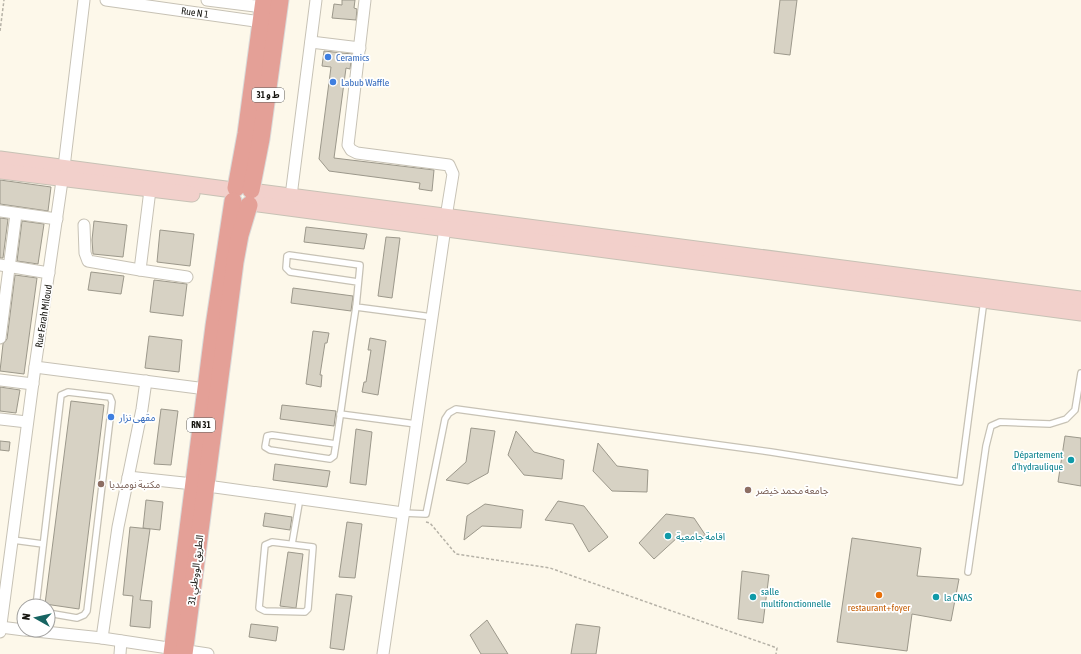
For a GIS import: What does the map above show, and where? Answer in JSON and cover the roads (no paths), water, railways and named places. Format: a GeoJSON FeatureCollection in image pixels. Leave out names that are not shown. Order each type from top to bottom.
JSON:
{"type":"FeatureCollection","features":[{"type":"Feature","properties":{"kind":"main road","name":"ط و 31"},"geometry":{"type":"LineString","coordinates":[[242,196],[264,123],[280,0]]}},
{"type":"Feature","properties":{"kind":"main road","name":"RN 31"},"geometry":{"type":"LineString","coordinates":[[178,652],[199,485],[206,390],[242,196],[246,134],[262,10]]}},
{"type":"Feature","properties":{"kind":"main road"},"geometry":{"type":"LineString","coordinates":[[0,159],[150,190],[242,196],[291,196],[643,256],[1081,313]]}},
{"type":"Feature","properties":{"kind":"main road"},"geometry":{"type":"LineString","coordinates":[[0,171],[63,173],[446,222],[1081,299]]}},
{"type":"Feature","properties":{"kind":"main road"},"geometry":{"type":"LineString","coordinates":[[199,485],[240,235],[242,196]]}},
{"type":"Feature","properties":{"kind":"street","name":"Rue Farah Miloud"},"geometry":{"type":"LineString","coordinates":[[0,628],[13,540],[32,384],[57,219],[84,0]]}},
{"type":"Feature","properties":{"kind":"street","name":"Rue N 1"},"geometry":{"type":"LineString","coordinates":[[106,0],[262,10]]}},
{"type":"Feature","properties":{"kind":"street"},"geometry":{"type":"LineString","coordinates":[[207,0],[262,10]]}},
{"type":"Feature","properties":{"kind":"street"},"geometry":{"type":"LineString","coordinates":[[291,196],[316,0]]}},
{"type":"Feature","properties":{"kind":"street"},"geometry":{"type":"LineString","coordinates":[[365,0],[348,142],[350,149],[357,153],[449,165],[452,174],[383,654]]}},
{"type":"Feature","properties":{"kind":"street"},"geometry":{"type":"LineString","coordinates":[[311,42],[360,48]]}},
{"type":"Feature","properties":{"kind":"street"},"geometry":{"type":"LineString","coordinates":[[140,270],[150,190]]}},
{"type":"Feature","properties":{"kind":"street"},"geometry":{"type":"LineString","coordinates":[[0,212],[57,219]]}},
{"type":"Feature","properties":{"kind":"street"},"geometry":{"type":"LineString","coordinates":[[0,338],[5,265],[16,214]]}},
{"type":"Feature","properties":{"kind":"street"},"geometry":{"type":"LineString","coordinates":[[84,225],[85,253],[88,260],[187,277]]}},
{"type":"Feature","properties":{"kind":"street"},"geometry":{"type":"LineString","coordinates":[[5,265],[49,272]]}},
{"type":"Feature","properties":{"kind":"street"},"geometry":{"type":"LineString","coordinates":[[35,367],[206,390]]}},
{"type":"Feature","properties":{"kind":"street"},"geometry":{"type":"LineString","coordinates":[[0,380],[32,384]]}},
{"type":"Feature","properties":{"kind":"street"},"geometry":{"type":"LineString","coordinates":[[102,638],[118,526],[142,409],[146,381]]}},
{"type":"Feature","properties":{"kind":"street"},"geometry":{"type":"LineString","coordinates":[[0,419],[27,422]]}},
{"type":"Feature","properties":{"kind":"street"},"geometry":{"type":"LineString","coordinates":[[128,477],[300,498],[403,513]]}},
{"type":"Feature","properties":{"kind":"street"},"geometry":{"type":"LineString","coordinates":[[0,628],[16,629]]}},
{"type":"Feature","properties":{"kind":"street"},"geometry":{"type":"LineString","coordinates":[[56,633],[122,641],[178,652],[208,654]]}},
{"type":"Feature","properties":{"kind":"street"},"geometry":{"type":"LineString","coordinates":[[120,654],[122,641]]}},
{"type":"Feature","properties":{"kind":"lane"},"geometry":{"type":"LineString","coordinates":[[336,444],[272,435],[266,436],[265,447],[270,450],[330,459],[334,456],[336,444],[356,307],[360,265],[289,255],[287,256],[286,268],[290,272],[358,282]]}},
{"type":"Feature","properties":{"kind":"lane"},"geometry":{"type":"LineString","coordinates":[[403,513],[426,514],[445,419],[448,413],[456,409],[771,452],[960,482],[984,300]]}},
{"type":"Feature","properties":{"kind":"lane"},"geometry":{"type":"LineString","coordinates":[[356,307],[432,317]]}},
{"type":"Feature","properties":{"kind":"lane"},"geometry":{"type":"LineString","coordinates":[[968,572],[986,446],[991,426],[1000,422],[1050,424],[1066,419],[1075,410],[1081,373]]}},
{"type":"Feature","properties":{"kind":"lane"},"geometry":{"type":"LineString","coordinates":[[37,598],[60,395],[68,392],[110,397],[112,402],[87,611],[84,616],[77,618],[56,614]]}},
{"type":"Feature","properties":{"kind":"lane"},"geometry":{"type":"LineString","coordinates":[[340,414],[416,424]]}},
{"type":"Feature","properties":{"kind":"lane"},"geometry":{"type":"LineString","coordinates":[[292,544],[300,498]]}},
{"type":"Feature","properties":{"kind":"lane"},"geometry":{"type":"LineString","coordinates":[[13,540],[43,544]]}},
{"type":"Feature","properties":{"kind":"lane"},"geometry":{"type":"LineString","coordinates":[[272,542],[292,544],[310,546],[314,550],[308,609],[302,612],[261,610],[259,604],[266,545],[272,542]]}},
{"type":"Feature","properties":{"kind":"place","name":"Ceramics"},"geometry":{"type":"Point","coordinates":[328,57]}},
{"type":"Feature","properties":{"kind":"place","name":"Labub Waffle"},"geometry":{"type":"Point","coordinates":[333,82]}},
{"type":"Feature","properties":{"kind":"place","name":"مقهى نزار"},"geometry":{"type":"Point","coordinates":[111,417]}},
{"type":"Feature","properties":{"kind":"place","name":"Département d'hydraulique"},"geometry":{"type":"Point","coordinates":[1071,460]}},
{"type":"Feature","properties":{"kind":"place","name":"مكتبة نوميديا"},"geometry":{"type":"Point","coordinates":[101,484]}},
{"type":"Feature","properties":{"kind":"place","name":"جامعة محمد خيضر"},"geometry":{"type":"Point","coordinates":[748,490]}},
{"type":"Feature","properties":{"kind":"place","name":"اقامة جامعية"},"geometry":{"type":"Point","coordinates":[668,536]}},
{"type":"Feature","properties":{"kind":"place","name":"restaurant+foyer"},"geometry":{"type":"Point","coordinates":[879,595]}},
{"type":"Feature","properties":{"kind":"place","name":"salle multifonctionnelle"},"geometry":{"type":"Point","coordinates":[753,597]}},
{"type":"Feature","properties":{"kind":"place","name":"la CNAS"},"geometry":{"type":"Point","coordinates":[936,597]}}]}
